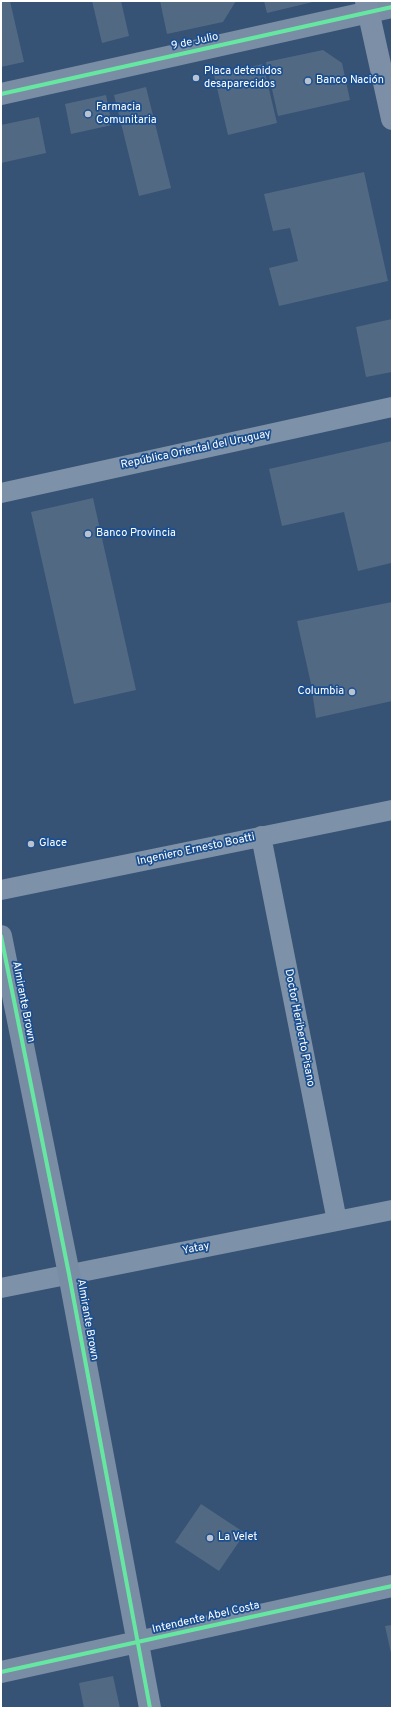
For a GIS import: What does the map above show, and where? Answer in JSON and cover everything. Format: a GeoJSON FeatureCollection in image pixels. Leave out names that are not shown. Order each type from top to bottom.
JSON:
{"type":"FeatureCollection","features":[{"type":"Feature","properties":{"kind":"main road"},"geometry":{"type":"LineString","coordinates":[[368,7],[392,118]]}},
{"type":"Feature","properties":{"kind":"street","name":"9 de Julio"},"geometry":{"type":"LineString","coordinates":[[1,94],[368,7],[392,7]]}},
{"type":"Feature","properties":{"kind":"street","name":"República Oriental del Uruguay"},"geometry":{"type":"LineString","coordinates":[[1,493],[392,407]]}},
{"type":"Feature","properties":{"kind":"street","name":"Ingeniero Ernesto Boatti"},"geometry":{"type":"LineString","coordinates":[[1,890],[392,810]]}},
{"type":"Feature","properties":{"kind":"street","name":"Doctor Heriberto Pisano"},"geometry":{"type":"LineString","coordinates":[[261,836],[337,1221]]}},
{"type":"Feature","properties":{"kind":"street","name":"Almirante Brown"},"geometry":{"type":"LineString","coordinates":[[1,936],[69,1274],[150,1708]]}},
{"type":"Feature","properties":{"kind":"street","name":"Yatay"},"geometry":{"type":"LineString","coordinates":[[1,1288],[392,1210]]}},
{"type":"Feature","properties":{"kind":"street","name":"Intendente Abel Costa"},"geometry":{"type":"LineString","coordinates":[[1,1672],[392,1586]]}},
{"type":"Feature","properties":{"kind":"building"},"geometry":{"type":"Polygon","coordinates":[[[1,1],[10,1],[24,62],[1,67],[1,1]]]}},
{"type":"Feature","properties":{"kind":"building"},"geometry":{"type":"Polygon","coordinates":[[[92,1],[121,1],[129,36],[102,43],[92,1]]]}},
{"type":"Feature","properties":{"kind":"building"},"geometry":{"type":"Polygon","coordinates":[[[160,1],[236,1],[223,22],[167,34],[160,1]]]}},
{"type":"Feature","properties":{"kind":"building"},"geometry":{"type":"Polygon","coordinates":[[[264,1],[313,1],[313,2],[267,13],[264,1]]]}},
{"type":"Feature","properties":{"kind":"building","name":"Banco Nación"},"geometry":{"type":"Polygon","coordinates":[[[323,50],[342,63],[350,100],[278,116],[266,62],[323,50]]]}},
{"type":"Feature","properties":{"kind":"building"},"geometry":{"type":"Polygon","coordinates":[[[263,64],[277,123],[228,135],[214,75],[263,64]]]}},
{"type":"Feature","properties":{"kind":"building"},"geometry":{"type":"Polygon","coordinates":[[[146,87],[171,188],[139,196],[114,95],[146,87]]]}},
{"type":"Feature","properties":{"kind":"building","name":"Farmacia Comunitaria"},"geometry":{"type":"Polygon","coordinates":[[[106,95],[112,125],[71,134],[65,104],[106,95]]]}},
{"type":"Feature","properties":{"kind":"building"},"geometry":{"type":"Polygon","coordinates":[[[39,117],[46,153],[1,163],[1,125],[39,117]]]}},
{"type":"Feature","properties":{"kind":"building"},"geometry":{"type":"Polygon","coordinates":[[[364,172],[388,281],[279,306],[269,268],[298,261],[290,228],[273,231],[264,194],[364,172]]]}},
{"type":"Feature","properties":{"kind":"building"},"geometry":{"type":"Polygon","coordinates":[[[392,319],[392,372],[366,377],[356,327],[392,319]]]}},
{"type":"Feature","properties":{"kind":"building"},"geometry":{"type":"Polygon","coordinates":[[[392,441],[392,566],[391,563],[358,571],[344,512],[282,526],[269,469],[392,441]]]}},
{"type":"Feature","properties":{"kind":"building"},"geometry":{"type":"Polygon","coordinates":[[[93,498],[136,690],[74,704],[31,512],[93,498]]]}},
{"type":"Feature","properties":{"kind":"building"},"geometry":{"type":"Polygon","coordinates":[[[392,602],[392,701],[316,718],[311,684],[297,621],[392,602]]]}},
{"type":"Feature","properties":{"kind":"building","name":"La Velet"},"geometry":{"type":"Polygon","coordinates":[[[201,1504],[245,1533],[219,1571],[175,1542],[201,1504]]]}},
{"type":"Feature","properties":{"kind":"building"},"geometry":{"type":"Polygon","coordinates":[[[392,1625],[392,1653],[391,1653],[385,1626],[392,1625]]]}},
{"type":"Feature","properties":{"kind":"building"},"geometry":{"type":"Polygon","coordinates":[[[113,1676],[120,1708],[84,1708],[79,1683],[113,1676]]]}},
{"type":"Feature","properties":{"kind":"cycle path"},"geometry":{"type":"LineString","coordinates":[[1,94],[392,7]]}},
{"type":"Feature","properties":{"kind":"cycle path"},"geometry":{"type":"LineString","coordinates":[[1,936],[69,1274],[150,1708]]}},
{"type":"Feature","properties":{"kind":"cycle path"},"geometry":{"type":"LineString","coordinates":[[1,1672],[392,1586]]}},
{"type":"Feature","properties":{"kind":"place","name":"Placa detenidos desaparecidos"},"geometry":{"type":"Point","coordinates":[196,78]}},
{"type":"Feature","properties":{"kind":"place","name":"Banco Nación"},"geometry":{"type":"Point","coordinates":[308,81]}},
{"type":"Feature","properties":{"kind":"place","name":"Farmacia Comunitaria"},"geometry":{"type":"Point","coordinates":[88,114]}},
{"type":"Feature","properties":{"kind":"place","name":"Banco Provincia"},"geometry":{"type":"Point","coordinates":[88,534]}},
{"type":"Feature","properties":{"kind":"place","name":"Columbia"},"geometry":{"type":"Point","coordinates":[352,692]}},
{"type":"Feature","properties":{"kind":"place","name":"Glace"},"geometry":{"type":"Point","coordinates":[31,844]}},
{"type":"Feature","properties":{"kind":"place","name":"La Velet"},"geometry":{"type":"Point","coordinates":[210,1538]}}]}
